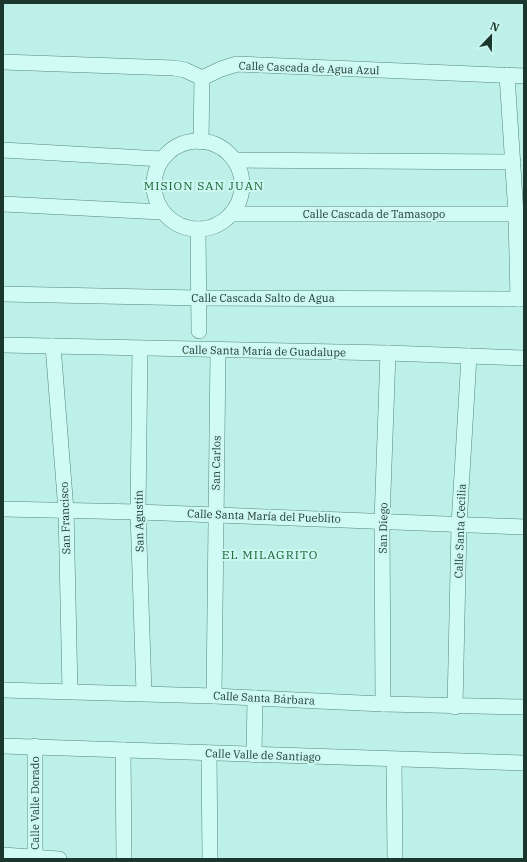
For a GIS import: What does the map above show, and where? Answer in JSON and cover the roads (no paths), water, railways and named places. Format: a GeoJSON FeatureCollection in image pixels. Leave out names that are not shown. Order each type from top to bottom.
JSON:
{"type":"FeatureCollection","features":[{"type":"Feature","properties":{"kind":"street"},"geometry":{"type":"LineString","coordinates":[[3,62],[174,68],[185,70],[202,78],[201,142]]}},
{"type":"Feature","properties":{"kind":"street","name":"Calle Cascada de Agua Azul"},"geometry":{"type":"LineString","coordinates":[[202,78],[221,69],[237,64],[524,76]]}},
{"type":"Feature","properties":{"kind":"street"},"geometry":{"type":"LineString","coordinates":[[507,75],[521,299]]}},
{"type":"Feature","properties":{"kind":"street"},"geometry":{"type":"LineString","coordinates":[[201,142],[213,144],[225,151],[234,160],[240,173],[242,187],[239,201],[231,214],[222,222],[211,227],[198,229],[185,227],[172,221],[162,212],[156,199],[154,186],[156,172],[162,159],[173,149],[186,143],[201,142]]}},
{"type":"Feature","properties":{"kind":"street"},"geometry":{"type":"LineString","coordinates":[[3,150],[162,159]]}},
{"type":"Feature","properties":{"kind":"street"},"geometry":{"type":"LineString","coordinates":[[234,160],[513,162]]}},
{"type":"Feature","properties":{"kind":"street"},"geometry":{"type":"LineString","coordinates":[[3,204],[162,212]]}},
{"type":"Feature","properties":{"kind":"street","name":"Calle Cascada de Tamasopo"},"geometry":{"type":"LineString","coordinates":[[231,214],[516,214]]}},
{"type":"Feature","properties":{"kind":"street"},"geometry":{"type":"LineString","coordinates":[[198,229],[199,331]]}},
{"type":"Feature","properties":{"kind":"street","name":"Calle Cascada Salto de Agua"},"geometry":{"type":"LineString","coordinates":[[3,294],[199,298],[521,299]]}},
{"type":"Feature","properties":{"kind":"street","name":"Calle Santa María de Guadalupe"},"geometry":{"type":"LineString","coordinates":[[3,345],[218,351],[388,353],[524,358]]}},
{"type":"Feature","properties":{"kind":"street","name":"San Francisco"},"geometry":{"type":"LineString","coordinates":[[53,346],[66,510],[70,691]]}},
{"type":"Feature","properties":{"kind":"street","name":"San Agustín"},"geometry":{"type":"LineString","coordinates":[[140,349],[138,512],[144,693]]}},
{"type":"Feature","properties":{"kind":"street","name":"San Carlos"},"geometry":{"type":"LineString","coordinates":[[214,696],[218,351]]}},
{"type":"Feature","properties":{"kind":"street","name":"San Diego"},"geometry":{"type":"LineString","coordinates":[[383,704],[382,521],[388,353]]}},
{"type":"Feature","properties":{"kind":"street","name":"Calle Santa Cecilia"},"geometry":{"type":"LineString","coordinates":[[455,707],[459,525],[469,356]]}},
{"type":"Feature","properties":{"kind":"street","name":"Calle Santa María del Pueblito"},"geometry":{"type":"LineString","coordinates":[[3,509],[215,514],[524,528]]}},
{"type":"Feature","properties":{"kind":"street","name":"Calle Santa Bárbara"},"geometry":{"type":"LineString","coordinates":[[3,690],[144,693],[455,707],[524,707]]}},
{"type":"Feature","properties":{"kind":"street"},"geometry":{"type":"LineString","coordinates":[[254,755],[255,698]]}},
{"type":"Feature","properties":{"kind":"street","name":"Calle Valle de Santiago"},"geometry":{"type":"LineString","coordinates":[[3,746],[394,760],[524,763]]}},
{"type":"Feature","properties":{"kind":"street","name":"Calle Valle Dorado"},"geometry":{"type":"LineString","coordinates":[[35,746],[35,858]]}},
{"type":"Feature","properties":{"kind":"street"},"geometry":{"type":"LineString","coordinates":[[123,750],[124,859]]}},
{"type":"Feature","properties":{"kind":"street"},"geometry":{"type":"LineString","coordinates":[[209,753],[210,859]]}},
{"type":"Feature","properties":{"kind":"street"},"geometry":{"type":"LineString","coordinates":[[394,760],[395,859]]}},
{"type":"Feature","properties":{"kind":"street"},"geometry":{"type":"LineString","coordinates":[[3,855],[59,859]]}},
{"type":"Feature","properties":{"kind":"district","name":"MISION SAN JUAN"},"geometry":{"type":"Point","coordinates":[204,186]}},
{"type":"Feature","properties":{"kind":"district","name":"EL MILAGRITO"},"geometry":{"type":"Point","coordinates":[270,555]}}]}
